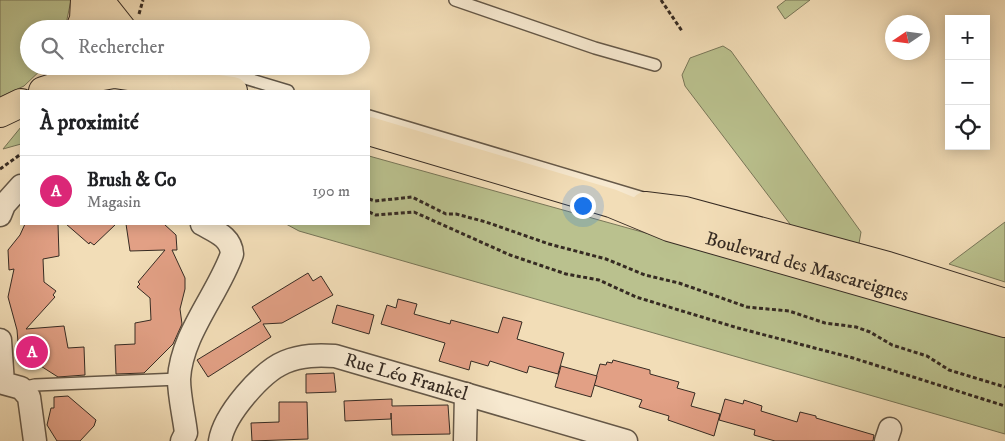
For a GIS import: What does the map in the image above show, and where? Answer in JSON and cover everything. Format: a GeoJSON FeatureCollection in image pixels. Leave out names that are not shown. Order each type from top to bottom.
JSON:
{"type":"FeatureCollection","features":[{"type":"Feature","properties":{"kind":"main road"},"geometry":{"type":"LineString","coordinates":[[84,20],[85,0]]}},
{"type":"Feature","properties":{"kind":"main road"},"geometry":{"type":"LineString","coordinates":[[99,0],[115,20]]}},
{"type":"Feature","properties":{"kind":"main road"},"geometry":{"type":"LineString","coordinates":[[43,90],[55,75]]}},
{"type":"Feature","properties":{"kind":"main road"},"geometry":{"type":"LineString","coordinates":[[46,90],[109,75]]}},
{"type":"Feature","properties":{"kind":"main road"},"geometry":{"type":"LineString","coordinates":[[121,75],[226,90]]}},
{"type":"Feature","properties":{"kind":"main road"},"geometry":{"type":"LineString","coordinates":[[195,75],[231,90]]}},
{"type":"Feature","properties":{"kind":"main road"},"geometry":{"type":"LineString","coordinates":[[0,113],[20,103]]}},
{"type":"Feature","properties":{"kind":"main road","name":"Boulevard des Mascareignes"},"geometry":{"type":"LineString","coordinates":[[370,131],[611,203],[669,227],[1005,323]]}},
{"type":"Feature","properties":{"kind":"main road","name":"Boulevard des Mascareignes"},"geometry":{"type":"LineString","coordinates":[[611,203],[685,211],[888,266],[1005,303]]}},
{"type":"Feature","properties":{"kind":"street"},"geometry":{"type":"LineString","coordinates":[[0,215],[4,206],[20,187]]}},
{"type":"Feature","properties":{"kind":"street"},"geometry":{"type":"LineString","coordinates":[[204,225],[225,237],[232,245],[232,254],[202,312],[182,363],[179,379],[184,437],[220,439]]}},
{"type":"Feature","properties":{"kind":"street"},"geometry":{"type":"LineString","coordinates":[[0,340],[8,385],[29,397],[32,407],[35,441]]}},
{"type":"Feature","properties":{"kind":"street","name":"Rue Léo Frankel"},"geometry":{"type":"LineString","coordinates":[[220,439],[226,420],[237,406],[269,373],[284,362],[303,356],[335,356],[626,441]]}},
{"type":"Feature","properties":{"kind":"street"},"geometry":{"type":"LineString","coordinates":[[465,441],[466,394]]}},
{"type":"Feature","properties":{"kind":"lane"},"geometry":{"type":"LineString","coordinates":[[457,0],[594,48],[654,65]]}},
{"type":"Feature","properties":{"kind":"lane"},"geometry":{"type":"LineString","coordinates":[[235,75],[285,90]]}},
{"type":"Feature","properties":{"kind":"lane"},"geometry":{"type":"LineString","coordinates":[[370,116],[685,211]]}},
{"type":"Feature","properties":{"kind":"lane"},"geometry":{"type":"LineString","coordinates":[[8,385],[179,379]]}},
{"type":"Feature","properties":{"kind":"path"},"geometry":{"type":"LineString","coordinates":[[661,0],[682,32]]}},
{"type":"Feature","properties":{"kind":"path"},"geometry":{"type":"LineString","coordinates":[[0,169],[20,155]]}},
{"type":"Feature","properties":{"kind":"path"},"geometry":{"type":"LineString","coordinates":[[370,198],[375,201],[412,197],[446,214],[456,214],[486,222],[549,244],[606,259],[645,275],[679,283],[748,307],[789,311],[825,323],[856,327],[870,332],[892,346],[927,356],[949,370],[1005,387]]}},
{"type":"Feature","properties":{"kind":"path"},"geometry":{"type":"LineString","coordinates":[[370,212],[376,215],[414,212],[510,255],[566,274],[599,280],[636,298],[738,328],[853,358],[1005,406]]}},
{"type":"Feature","properties":{"kind":"green space"},"geometry":{"type":"Polygon","coordinates":[[[0,0],[71,0],[67,20],[20,20],[20,75],[36,75],[24,86],[0,97],[0,0]]]}},
{"type":"Feature","properties":{"kind":"green space"},"geometry":{"type":"Polygon","coordinates":[[[786,0],[810,0],[785,19],[777,7],[786,0]]]}},
{"type":"Feature","properties":{"kind":"green space"},"geometry":{"type":"Polygon","coordinates":[[[723,46],[731,51],[861,232],[858,249],[793,228],[685,86],[682,75],[690,58],[723,46]]]}},
{"type":"Feature","properties":{"kind":"green space"},"geometry":{"type":"Polygon","coordinates":[[[20,128],[20,144],[3,149],[20,128]]]}},
{"type":"Feature","properties":{"kind":"green space"},"geometry":{"type":"Polygon","coordinates":[[[370,156],[1005,333],[1005,434],[299,231],[288,225],[370,225],[370,156]]]}},
{"type":"Feature","properties":{"kind":"green space"},"geometry":{"type":"Polygon","coordinates":[[[1005,222],[1005,282],[949,264],[1005,222]]]}},
{"type":"Feature","properties":{"kind":"building"},"geometry":{"type":"Polygon","coordinates":[[[25,225],[58,225],[59,256],[43,259],[44,282],[56,291],[53,295],[55,297],[26,329],[64,326],[68,348],[84,347],[85,375],[58,377],[36,363],[18,342],[17,330],[8,297],[14,269],[9,270],[8,250],[20,235],[25,225]]]}},
{"type":"Feature","properties":{"kind":"building"},"geometry":{"type":"Polygon","coordinates":[[[67,225],[115,225],[94,245],[90,242],[89,244],[67,225]]]}},
{"type":"Feature","properties":{"kind":"building"},"geometry":{"type":"Polygon","coordinates":[[[126,225],[165,225],[176,235],[177,250],[172,250],[185,278],[185,289],[180,309],[182,324],[173,344],[144,373],[116,374],[115,345],[135,344],[135,323],[151,320],[150,298],[137,287],[140,284],[138,282],[165,250],[130,251],[126,225]]]}},
{"type":"Feature","properties":{"kind":"building"},"geometry":{"type":"Polygon","coordinates":[[[308,273],[313,281],[321,276],[333,295],[282,323],[263,324],[271,337],[208,377],[197,360],[261,321],[252,307],[308,273]]]}},
{"type":"Feature","properties":{"kind":"building"},"geometry":{"type":"Polygon","coordinates":[[[398,299],[417,304],[414,314],[450,324],[451,320],[498,333],[503,317],[522,322],[517,339],[564,353],[558,374],[529,366],[527,373],[490,361],[488,366],[471,361],[469,370],[439,361],[445,343],[381,324],[387,305],[396,308],[398,299]]]}},
{"type":"Feature","properties":{"kind":"building"},"geometry":{"type":"Polygon","coordinates":[[[337,305],[374,315],[369,334],[332,323],[337,305]]]}},
{"type":"Feature","properties":{"kind":"building"},"geometry":{"type":"Polygon","coordinates":[[[613,360],[650,370],[650,374],[679,382],[677,388],[695,393],[691,406],[720,414],[714,436],[668,420],[669,416],[639,407],[642,400],[594,385],[600,364],[606,365],[607,362],[612,363],[613,360]]]}},
{"type":"Feature","properties":{"kind":"building"},"geometry":{"type":"Polygon","coordinates":[[[561,366],[597,376],[591,397],[555,387],[561,366]]]}},
{"type":"Feature","properties":{"kind":"building"},"geometry":{"type":"Polygon","coordinates":[[[334,373],[336,392],[306,393],[306,374],[334,373]]]}},
{"type":"Feature","properties":{"kind":"building"},"geometry":{"type":"Polygon","coordinates":[[[68,396],[96,420],[94,426],[80,441],[57,441],[47,425],[51,408],[54,408],[54,397],[68,396]]]}},
{"type":"Feature","properties":{"kind":"building"},"geometry":{"type":"Polygon","coordinates":[[[392,399],[392,406],[448,405],[450,434],[392,435],[391,413],[391,419],[345,421],[344,401],[392,399]]]}},
{"type":"Feature","properties":{"kind":"building"},"geometry":{"type":"Polygon","coordinates":[[[725,399],[743,404],[744,400],[762,406],[761,411],[797,422],[800,412],[816,416],[816,418],[874,435],[873,441],[775,441],[754,435],[755,430],[719,420],[725,399]]]}},
{"type":"Feature","properties":{"kind":"building"},"geometry":{"type":"Polygon","coordinates":[[[279,402],[307,402],[308,439],[252,441],[251,423],[279,422],[279,402]]]}},
{"type":"Feature","properties":{"kind":"place","name":"Brush & Co"},"geometry":{"type":"Point","coordinates":[32,352]}}]}
